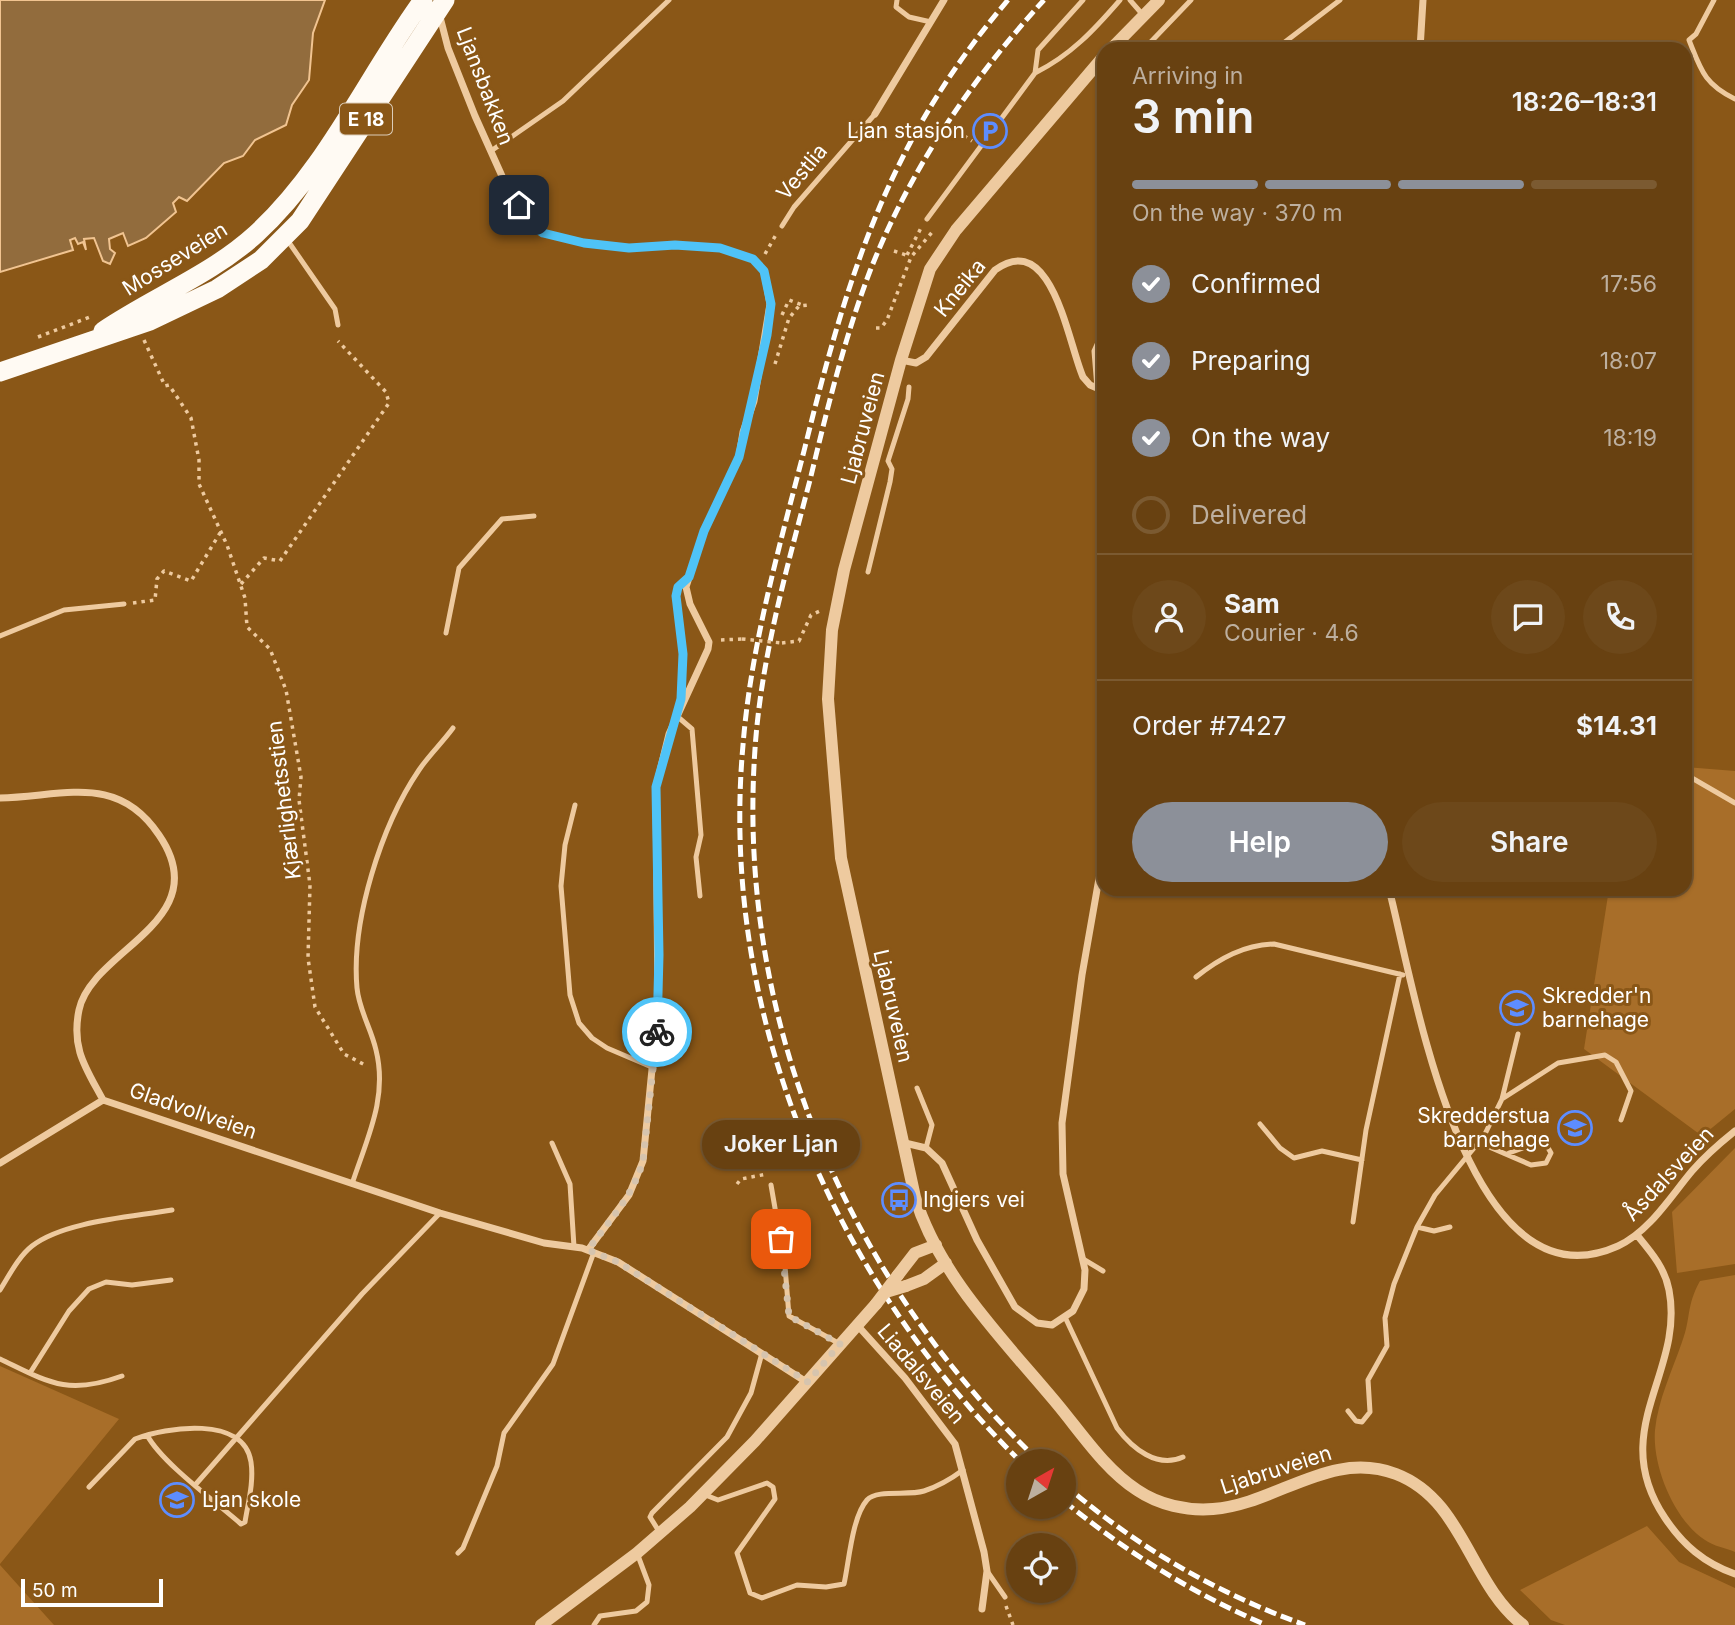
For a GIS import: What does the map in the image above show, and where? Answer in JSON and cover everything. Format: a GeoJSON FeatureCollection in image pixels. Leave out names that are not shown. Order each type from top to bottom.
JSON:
{"type":"FeatureCollection","features":[{"type":"Feature","properties":{"kind":"highway","name":"Mosseveien"},"geometry":{"type":"LineString","coordinates":[[88,341],[143,305],[208,270],[270,220],[310,172],[436,3]]}},
{"type":"Feature","properties":{"kind":"highway","name":"Mosseveien"},"geometry":{"type":"LineString","coordinates":[[0,372],[88,341],[131,330],[187,305],[243,273],[285,238],[314,201],[436,3]]}},
{"type":"Feature","properties":{"kind":"street","name":"Vestlia"},"geometry":{"type":"LineString","coordinates":[[874,114],[944,0]]}},
{"type":"Feature","properties":{"kind":"street"},"geometry":{"type":"LineString","coordinates":[[1118,42],[1159,0]]}},
{"type":"Feature","properties":{"kind":"street"},"geometry":{"type":"LineString","coordinates":[[1420,42],[1423,0]]}},
{"type":"Feature","properties":{"kind":"street","name":"Ljansbakken"},"geometry":{"type":"LineString","coordinates":[[436,3],[448,48],[491,151],[506,185],[532,225],[543,233],[584,243],[629,248],[675,245],[720,248],[739,252],[758,264]]}},
{"type":"Feature","properties":{"kind":"street","name":"Ljabruveien"},"geometry":{"type":"LineString","coordinates":[[1097,64],[941,249],[922,288],[874,457],[835,612],[828,699],[840,846],[852,915],[918,1204],[946,1263],[979,1310],[1098,1453],[1137,1490],[1171,1506],[1212,1509],[1242,1504],[1342,1468],[1368,1467],[1395,1474],[1419,1486],[1446,1513],[1489,1588],[1523,1625]]}},
{"type":"Feature","properties":{"kind":"street","name":"Kneika"},"geometry":{"type":"LineString","coordinates":[[901,360],[916,363],[926,357],[995,270],[1004,263],[1023,260],[1040,269],[1066,324],[1083,377],[1097,386]]}},
{"type":"Feature","properties":{"kind":"street"},"geometry":{"type":"LineString","coordinates":[[591,1251],[629,1195],[643,1161],[654,1068],[659,955],[656,787],[667,740],[706,657],[709,642],[690,604],[686,587],[704,531],[739,457],[743,432],[754,401],[771,304],[769,286],[758,264]]}},
{"type":"Feature","properties":{"kind":"street","name":"Gladvollveien"},"geometry":{"type":"LineString","coordinates":[[0,798],[37,793],[107,794],[124,801],[140,813],[154,827],[167,850],[173,874],[168,904],[151,930],[107,968],[84,995],[79,1011],[80,1059],[103,1100],[440,1213],[544,1243],[591,1251],[618,1262],[808,1382]]}},
{"type":"Feature","properties":{"kind":"street"},"geometry":{"type":"LineString","coordinates":[[905,1143],[926,1148],[942,1163],[977,1240],[1015,1307],[1037,1323],[1052,1325],[1073,1311],[1084,1289],[1083,1259],[1063,1174],[1062,1123],[1082,975],[1097,890]]}},
{"type":"Feature","properties":{"kind":"street","name":"Åsdalsveien"},"geometry":{"type":"LineString","coordinates":[[1392,896],[1432,1064],[1469,1158],[1495,1207],[1514,1229],[1539,1248],[1571,1258],[1589,1256],[1621,1245],[1637,1235],[1695,1168],[1735,1131]]}},
{"type":"Feature","properties":{"kind":"street"},"geometry":{"type":"LineString","coordinates":[[0,1163],[103,1100]]}},
{"type":"Feature","properties":{"kind":"street"},"geometry":{"type":"LineString","coordinates":[[1637,1235],[1666,1278],[1671,1304],[1668,1337],[1644,1429],[1643,1454],[1648,1484],[1656,1504],[1686,1546],[1717,1568],[1735,1574]]}},
{"type":"Feature","properties":{"kind":"street"},"geometry":{"type":"LineString","coordinates":[[541,1625],[637,1553],[703,1494],[858,1326],[915,1253],[936,1245]]}},
{"type":"Feature","properties":{"kind":"street"},"geometry":{"type":"LineString","coordinates":[[887,1292],[924,1279],[946,1263]]}},
{"type":"Feature","properties":{"kind":"street","name":"Liadalsveien"},"geometry":{"type":"LineString","coordinates":[[858,1326],[946,1429],[963,1470],[979,1524],[987,1571],[982,1609]]}},
{"type":"Feature","properties":{"kind":"lane"},"geometry":{"type":"LineString","coordinates":[[491,151],[562,101],[669,0]]}},
{"type":"Feature","properties":{"kind":"lane"},"geometry":{"type":"LineString","coordinates":[[897,0],[896,7],[901,14],[930,22]]}},
{"type":"Feature","properties":{"kind":"lane"},"geometry":{"type":"LineString","coordinates":[[1035,73],[1038,50],[1083,0]]}},
{"type":"Feature","properties":{"kind":"lane"},"geometry":{"type":"LineString","coordinates":[[927,219],[1007,107],[1035,73],[1062,60],[1082,43],[1120,0]]}},
{"type":"Feature","properties":{"kind":"lane"},"geometry":{"type":"LineString","coordinates":[[1130,0],[1143,15]]}},
{"type":"Feature","properties":{"kind":"lane"},"geometry":{"type":"LineString","coordinates":[[1151,42],[1191,0]]}},
{"type":"Feature","properties":{"kind":"lane"},"geometry":{"type":"LineString","coordinates":[[1285,42],[1340,0]]}},
{"type":"Feature","properties":{"kind":"lane"},"geometry":{"type":"LineString","coordinates":[[1690,42],[1714,0]]}},
{"type":"Feature","properties":{"kind":"lane"},"geometry":{"type":"LineString","coordinates":[[1692,47],[1704,77],[1712,86],[1735,99]]}},
{"type":"Feature","properties":{"kind":"lane","name":"Vestlia"},"geometry":{"type":"LineString","coordinates":[[782,226],[824,171],[874,114]]}},
{"type":"Feature","properties":{"kind":"lane"},"geometry":{"type":"LineString","coordinates":[[270,220],[335,309],[338,325]]}},
{"type":"Feature","properties":{"kind":"lane"},"geometry":{"type":"LineString","coordinates":[[1097,344],[1094,351],[1097,367]]}},
{"type":"Feature","properties":{"kind":"lane"},"geometry":{"type":"LineString","coordinates":[[888,461],[909,387]]}},
{"type":"Feature","properties":{"kind":"lane"},"geometry":{"type":"LineString","coordinates":[[868,572],[892,468],[888,461],[874,457]]}},
{"type":"Feature","properties":{"kind":"lane"},"geometry":{"type":"LineString","coordinates":[[446,634],[463,564],[502,519],[534,516]]}},
{"type":"Feature","properties":{"kind":"lane"},"geometry":{"type":"LineString","coordinates":[[689,577],[678,587],[676,596],[683,654],[678,717],[692,729],[701,835],[696,857],[700,896]]}},
{"type":"Feature","properties":{"kind":"lane"},"geometry":{"type":"LineString","coordinates":[[0,636],[64,610],[124,604]]}},
{"type":"Feature","properties":{"kind":"lane"},"geometry":{"type":"LineString","coordinates":[[352,1184],[379,1105],[376,1049],[359,1002],[357,987],[357,959],[366,898],[395,816],[420,769],[453,728]]}},
{"type":"Feature","properties":{"kind":"lane"},"geometry":{"type":"LineString","coordinates":[[1692,778],[1735,803]]}},
{"type":"Feature","properties":{"kind":"lane"},"geometry":{"type":"LineString","coordinates":[[575,805],[565,845],[561,900],[573,1004],[579,1023],[599,1044],[654,1068]]}},
{"type":"Feature","properties":{"kind":"lane"},"geometry":{"type":"LineString","coordinates":[[1196,977],[1231,953],[1259,944],[1274,944],[1412,979]]}},
{"type":"Feature","properties":{"kind":"lane"},"geometry":{"type":"LineString","coordinates":[[1353,1222],[1362,1160],[1400,974]]}},
{"type":"Feature","properties":{"kind":"lane"},"geometry":{"type":"LineString","coordinates":[[1348,1412],[1356,1421],[1362,1422],[1370,1412],[1368,1380],[1387,1346],[1385,1318],[1394,1284],[1417,1227],[1435,1195],[1480,1143],[1502,1099],[1518,1034]]}},
{"type":"Feature","properties":{"kind":"lane"},"geometry":{"type":"LineString","coordinates":[[1502,1099],[1558,1063],[1605,1055],[1616,1062],[1631,1091],[1621,1120]]}},
{"type":"Feature","properties":{"kind":"lane"},"geometry":{"type":"LineString","coordinates":[[917,1088],[932,1125],[926,1148]]}},
{"type":"Feature","properties":{"kind":"lane"},"geometry":{"type":"LineString","coordinates":[[1260,1124],[1280,1148],[1294,1158],[1322,1151],[1362,1160]]}},
{"type":"Feature","properties":{"kind":"lane"},"geometry":{"type":"LineString","coordinates":[[552,1143],[569,1184],[574,1247]]}},
{"type":"Feature","properties":{"kind":"lane"},"geometry":{"type":"LineString","coordinates":[[1480,1143],[1537,1165],[1546,1163],[1551,1153],[1547,1146],[1537,1143],[1509,1153]]}},
{"type":"Feature","properties":{"kind":"lane"},"geometry":{"type":"LineString","coordinates":[[772,1185],[785,1266],[789,1316],[840,1344]]}},
{"type":"Feature","properties":{"kind":"lane"},"geometry":{"type":"LineString","coordinates":[[0,1290],[22,1257],[41,1241],[89,1225],[172,1210]]}},
{"type":"Feature","properties":{"kind":"lane"},"geometry":{"type":"LineString","coordinates":[[195,1484],[362,1294],[440,1213]]}},
{"type":"Feature","properties":{"kind":"lane"},"geometry":{"type":"LineString","coordinates":[[1417,1227],[1434,1231],[1450,1227]]}},
{"type":"Feature","properties":{"kind":"lane"},"geometry":{"type":"LineString","coordinates":[[458,1553],[463,1548],[497,1466],[504,1433],[553,1364],[591,1251]]}},
{"type":"Feature","properties":{"kind":"lane"},"geometry":{"type":"LineString","coordinates":[[1083,1259],[1103,1270]]}},
{"type":"Feature","properties":{"kind":"lane"},"geometry":{"type":"LineString","coordinates":[[30,1373],[69,1311],[89,1289],[106,1282],[132,1285],[171,1280]]}},
{"type":"Feature","properties":{"kind":"lane"},"geometry":{"type":"LineString","coordinates":[[1065,1317],[1117,1428],[1128,1443],[1155,1459],[1183,1457]]}},
{"type":"Feature","properties":{"kind":"lane"},"geometry":{"type":"LineString","coordinates":[[660,1533],[652,1521],[652,1513],[727,1437],[751,1394],[762,1353]]}},
{"type":"Feature","properties":{"kind":"lane"},"geometry":{"type":"LineString","coordinates":[[0,1359],[64,1387],[101,1384],[122,1376]]}},
{"type":"Feature","properties":{"kind":"lane"},"geometry":{"type":"LineString","coordinates":[[89,1487],[130,1443],[147,1435],[198,1428],[237,1438],[246,1449],[251,1463],[245,1522],[241,1524],[195,1484],[155,1447],[147,1435]]}},
{"type":"Feature","properties":{"kind":"lane"},"geometry":{"type":"LineString","coordinates":[[703,1494],[718,1500],[767,1483],[773,1487],[775,1499],[737,1553],[750,1593],[761,1598],[797,1585],[833,1587],[844,1584],[851,1544],[862,1507],[868,1498],[878,1493],[901,1495],[924,1491],[963,1470]]}},
{"type":"Feature","properties":{"kind":"lane"},"geometry":{"type":"LineString","coordinates":[[594,1625],[600,1616],[635,1611],[647,1602],[649,1585],[637,1553]]}},
{"type":"Feature","properties":{"kind":"lane"},"geometry":{"type":"LineString","coordinates":[[987,1571],[1005,1597]]}},
{"type":"Feature","properties":{"kind":"path"},"geometry":{"type":"LineString","coordinates":[[876,328],[881,328],[887,320],[909,256],[927,219]]}},
{"type":"Feature","properties":{"kind":"path","name":"Vestlia"},"geometry":{"type":"LineString","coordinates":[[758,264],[782,226]]}},
{"type":"Feature","properties":{"kind":"path"},"geometry":{"type":"LineString","coordinates":[[909,256],[932,231],[939,233]]}},
{"type":"Feature","properties":{"kind":"path"},"geometry":{"type":"LineString","coordinates":[[894,251],[909,256]]}},
{"type":"Feature","properties":{"kind":"path"},"geometry":{"type":"LineString","coordinates":[[784,312],[789,300],[802,305]]}},
{"type":"Feature","properties":{"kind":"path"},"geometry":{"type":"LineString","coordinates":[[28,341],[96,315]]}},
{"type":"Feature","properties":{"kind":"path","name":"Kjærlighetsstien"},"geometry":{"type":"LineString","coordinates":[[144,339],[165,386],[170,385],[191,418],[200,460],[200,484],[240,585],[247,627],[270,649],[278,666],[301,777],[299,800],[310,885],[308,958],[315,1007],[344,1054],[379,1071]]}},
{"type":"Feature","properties":{"kind":"path"},"geometry":{"type":"LineString","coordinates":[[240,585],[264,558],[279,561],[388,403],[386,392],[338,341]]}},
{"type":"Feature","properties":{"kind":"path"},"geometry":{"type":"LineString","coordinates":[[149,602],[155,600],[157,579],[164,570],[191,581],[220,532]]}},
{"type":"Feature","properties":{"kind":"path"},"geometry":{"type":"LineString","coordinates":[[709,642],[742,639],[782,643],[799,641],[813,613],[835,612]]}},
{"type":"Feature","properties":{"kind":"path"},"geometry":{"type":"LineString","coordinates":[[737,1184],[741,1179],[756,1175]]}},
{"type":"Feature","properties":{"kind":"path"},"geometry":{"type":"LineString","coordinates":[[1005,1597],[1013,1625]]}},
{"type":"Feature","properties":{"kind":"shaded area"},"geometry":{"type":"Polygon","coordinates":[[[0,0],[325,0],[313,33],[309,80],[292,105],[286,125],[255,140],[243,156],[224,163],[187,201],[179,197],[173,203],[176,212],[146,238],[128,246],[123,233],[109,239],[110,249],[115,253],[110,264],[103,261],[94,238],[84,239],[86,250],[83,242],[78,244],[75,238],[70,240],[73,250],[0,272],[0,0]]]}},
{"type":"Feature","properties":{"kind":"shaded area"},"geometry":{"type":"Polygon","coordinates":[[[1692,768],[1735,771],[1735,1109],[1702,1136],[1584,1049],[1608,896],[1692,896],[1692,768]]]}},
{"type":"Feature","properties":{"kind":"shaded area"},"geometry":{"type":"Polygon","coordinates":[[[1735,1148],[1735,1264],[1677,1273],[1672,1212],[1735,1148]]]}},
{"type":"Feature","properties":{"kind":"shaded area"},"geometry":{"type":"Polygon","coordinates":[[[1735,1275],[1735,1552],[1705,1540],[1694,1531],[1675,1506],[1657,1460],[1655,1430],[1662,1397],[1685,1334],[1693,1298],[1700,1281],[1735,1275]]]}},
{"type":"Feature","properties":{"kind":"shaded area"},"geometry":{"type":"Polygon","coordinates":[[[0,1366],[119,1419],[0,1564],[0,1366]]]}},
{"type":"Feature","properties":{"kind":"shaded area"},"geometry":{"type":"Polygon","coordinates":[[[1647,1526],[1679,1562],[1735,1588],[1735,1625],[1565,1625],[1551,1620],[1520,1590],[1647,1526]]]}},
{"type":"Feature","properties":{"kind":"shaded area"},"geometry":{"type":"Polygon","coordinates":[[[0,1565],[54,1625],[0,1625],[0,1565]]]}},
{"type":"Feature","properties":{"kind":"railway"},"geometry":{"type":"LineString","coordinates":[[1008,0],[967,52],[932,104],[903,157],[878,211],[838,324],[760,632],[743,745],[740,845],[750,943],[770,1040],[802,1133],[843,1223],[894,1308],[953,1388],[1009,1449]]}},
{"type":"Feature","properties":{"kind":"railway"},"geometry":{"type":"LineString","coordinates":[[1028,1449],[970,1389],[910,1310],[859,1226],[817,1136],[785,1044],[764,947],[754,849],[755,749],[763,681],[784,580],[844,349],[870,271],[904,197],[945,127],[967,94],[1044,0]]}},
{"type":"Feature","properties":{"kind":"railway"},"geometry":{"type":"LineString","coordinates":[[1076,1494],[1119,1528],[1178,1566],[1240,1598],[1305,1625]]}},
{"type":"Feature","properties":{"kind":"railway"},"geometry":{"type":"LineString","coordinates":[[1076,1510],[1160,1570],[1266,1625]]}},
{"type":"Feature","properties":{"kind":"way so far"},"geometry":{"type":"LineString","coordinates":[[657,1032],[643,1161],[638,1178],[629,1195],[588,1250],[618,1262],[808,1382],[840,1344],[789,1316],[781,1239]]}},
{"type":"Feature","properties":{"kind":"place","name":"Ljan stasjon"},"geometry":{"type":"Point","coordinates":[990,131]}},
{"type":"Feature","properties":{"kind":"place","name":"Skredder'n barnehage"},"geometry":{"type":"Point","coordinates":[1517,1008]}},
{"type":"Feature","properties":{"kind":"place","name":"Skredderstua barnehage"},"geometry":{"type":"Point","coordinates":[1575,1128]}},
{"type":"Feature","properties":{"kind":"place","name":"Ingiers vei"},"geometry":{"type":"Point","coordinates":[899,1200]}},
{"type":"Feature","properties":{"kind":"place","name":"Joker Ljan"},"geometry":{"type":"Point","coordinates":[781,1239]}},
{"type":"Feature","properties":{"kind":"place","name":"Ljan skole"},"geometry":{"type":"Point","coordinates":[177,1500]}},
{"type":"Feature","properties":{"kind":"route"},"geometry":{"type":"LineString","coordinates":[[519,205],[532,225],[543,233],[584,243],[629,248],[675,245],[739,252],[753,259],[764,271],[769,286],[771,304],[767,335],[739,457],[692,559],[689,577],[678,587],[676,596],[683,654],[681,699],[678,717],[667,740],[656,787],[659,955],[657,1032]]}}]}
